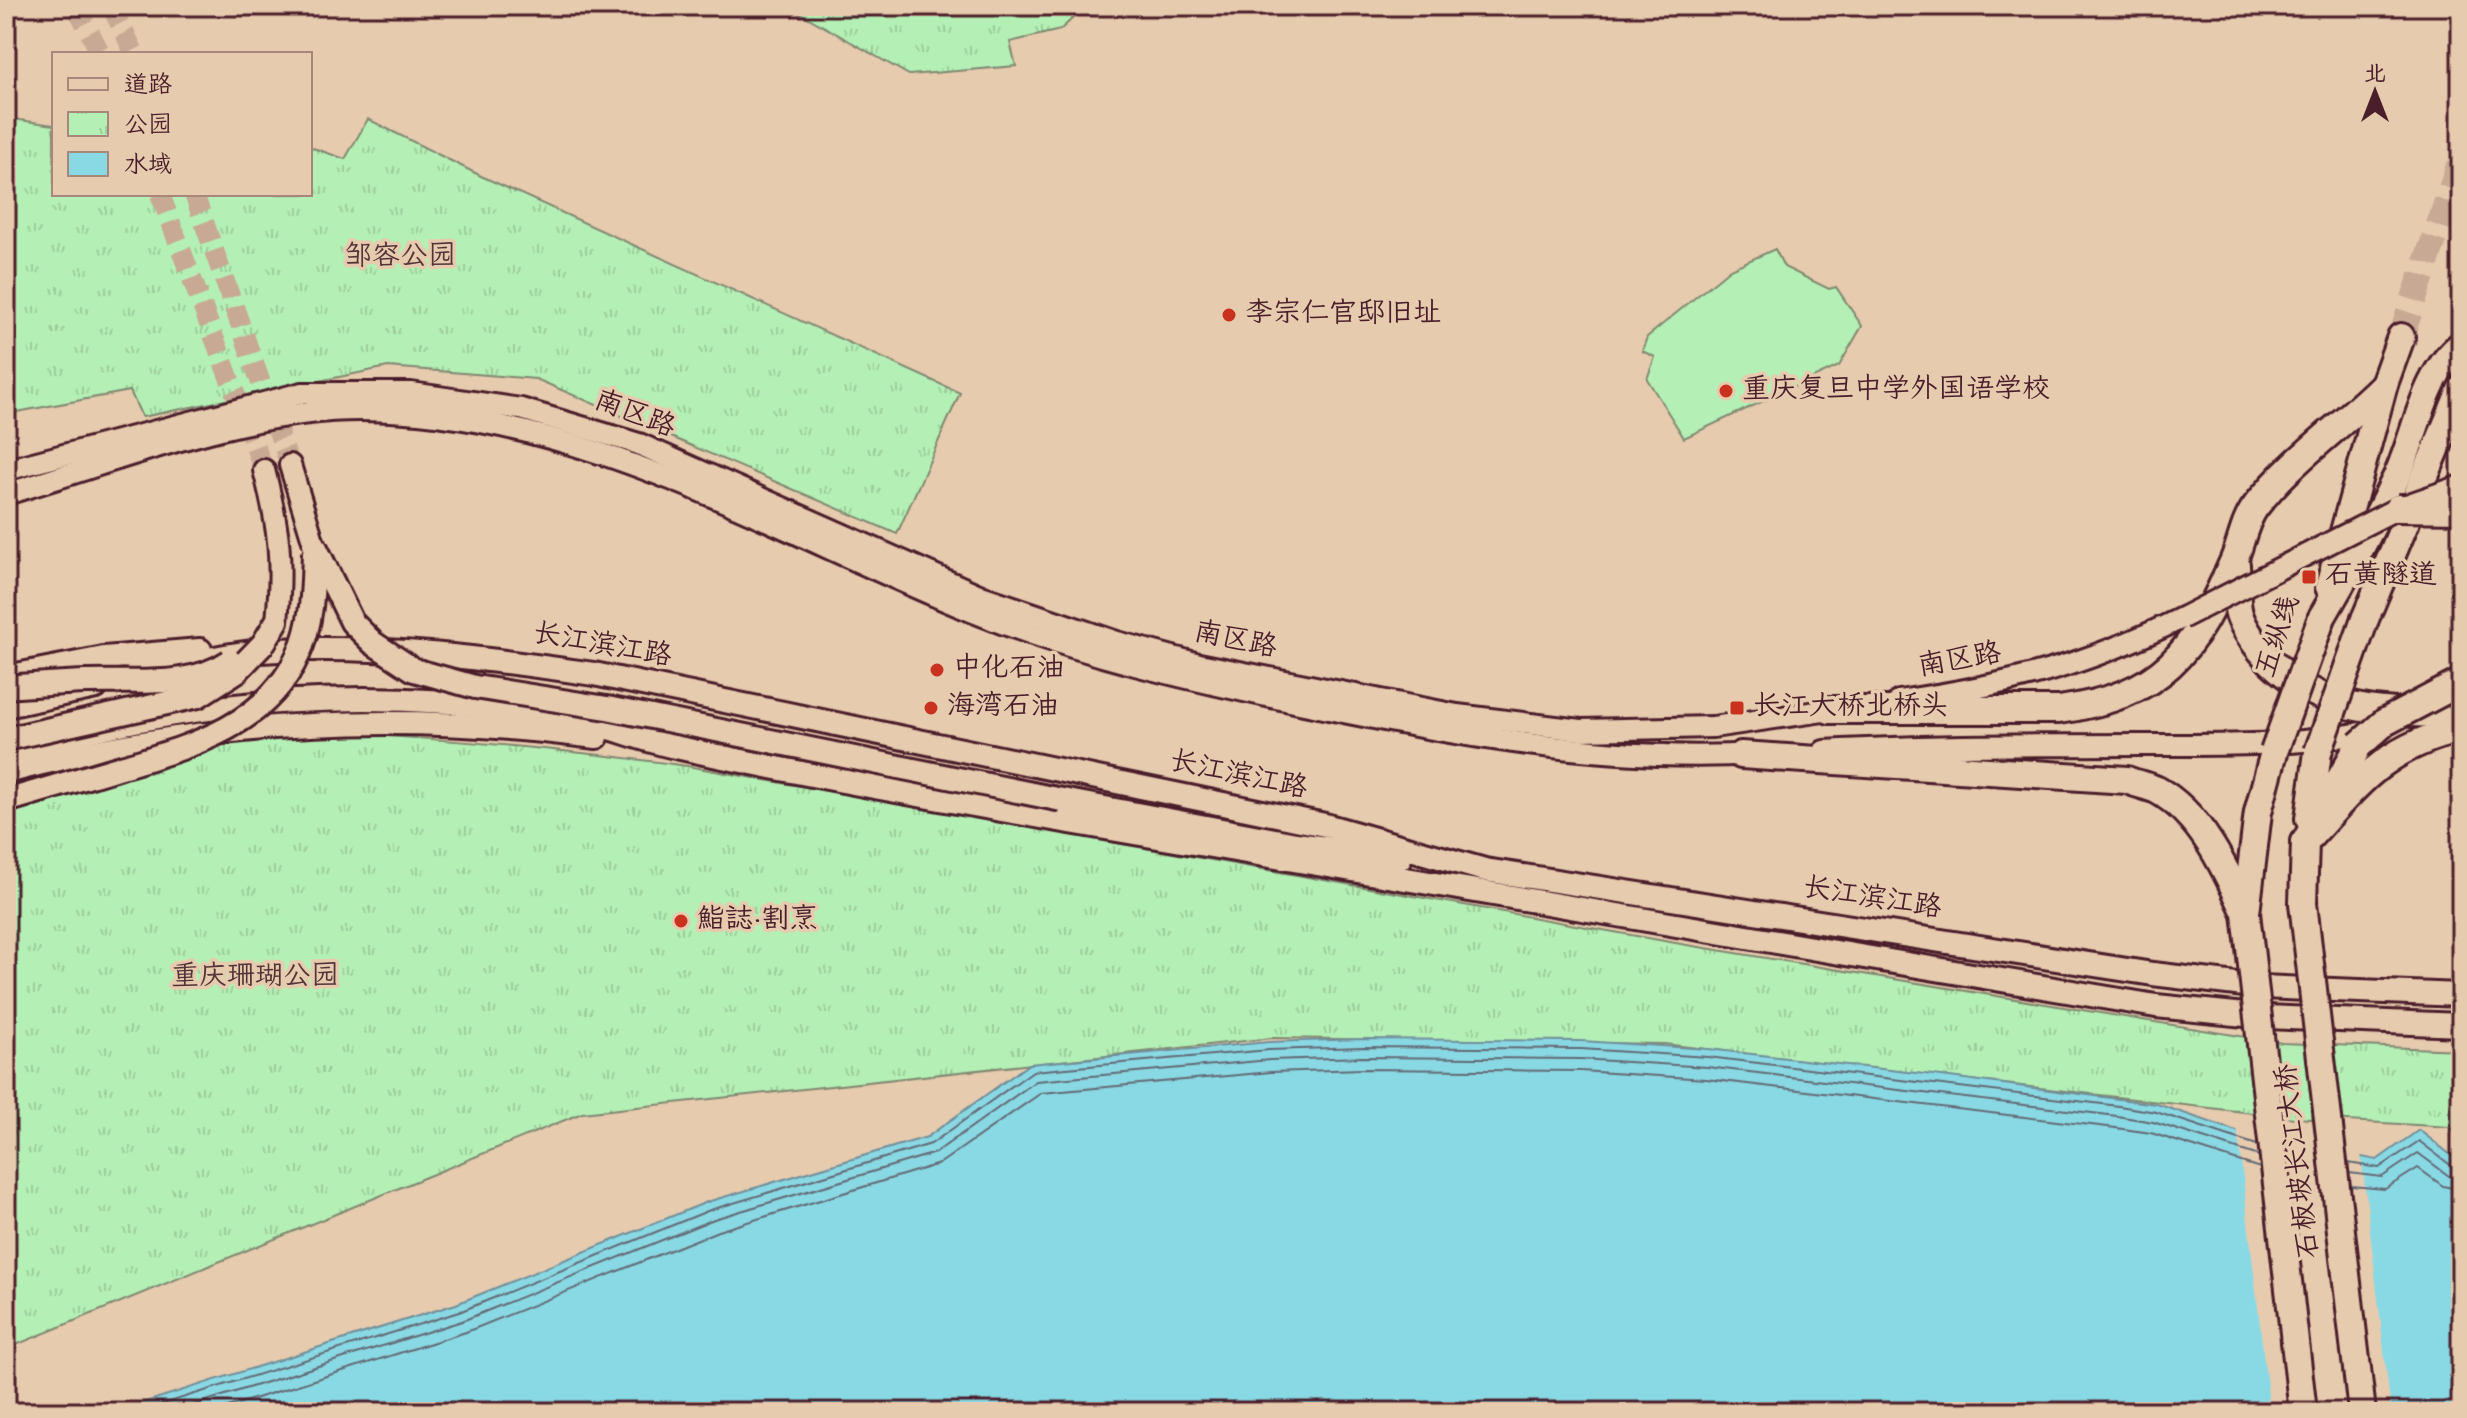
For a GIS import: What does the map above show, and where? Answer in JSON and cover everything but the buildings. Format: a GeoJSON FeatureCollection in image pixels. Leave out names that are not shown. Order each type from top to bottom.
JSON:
{"type":"FeatureCollection","features":[{"type":"Feature","properties":{"kind":"highway","name":"五纵线"},"geometry":{"type":"LineString","coordinates":[[2246,913],[2258,812],[2274,752],[2322,617],[2384,384],[2401,337]]}},
{"type":"Feature","properties":{"kind":"highway"},"geometry":{"type":"LineString","coordinates":[[2322,617],[2374,522],[2436,377],[2461,345]]}},
{"type":"Feature","properties":{"kind":"highway"},"geometry":{"type":"LineString","coordinates":[[1830,710],[2025,712],[2095,705],[2160,674],[2186,653],[2206,623],[2253,510],[2284,471],[2353,415],[2384,384]]}},
{"type":"Feature","properties":{"kind":"highway"},"geometry":{"type":"LineString","coordinates":[[2305,842],[2318,752],[2365,619],[2461,390]]}},
{"type":"Feature","properties":{"kind":"highway"},"geometry":{"type":"LineString","coordinates":[[2398,508],[2461,509]]}},
{"type":"Feature","properties":{"kind":"highway"},"geometry":{"type":"LineString","coordinates":[[2236,557],[2239,614],[2256,647],[2286,676],[2323,700],[2391,713],[2455,717]]}},
{"type":"Feature","properties":{"kind":"highway"},"geometry":{"type":"LineString","coordinates":[[2305,842],[2359,745],[2385,722],[2461,682]]}},
{"type":"Feature","properties":{"kind":"highway"},"geometry":{"type":"LineString","coordinates":[[2305,842],[2378,764],[2455,717]]}},
{"type":"Feature","properties":{"kind":"highway"},"geometry":{"type":"LineString","coordinates":[[1741,755],[2127,780],[2157,791],[2187,815],[2225,867],[2246,913],[2303,1412]]}},
{"type":"Feature","properties":{"kind":"highway","name":"石板坡长江大桥"},"geometry":{"type":"LineString","coordinates":[[2305,842],[2303,903],[2362,1412]]}},
{"type":"Feature","properties":{"kind":"main road","name":"南区路"},"geometry":{"type":"LineString","coordinates":[[6,470],[302,393],[411,393],[521,409],[639,444],[981,596],[1117,642],[1199,664],[1457,715],[1581,730],[1713,727],[2010,683],[2096,658],[2182,618],[2398,508],[2461,486]]}},
{"type":"Feature","properties":{"kind":"main road","name":"南区路"},"geometry":{"type":"LineString","coordinates":[[6,494],[221,430],[306,413],[360,410],[463,419],[567,441],[630,462],[972,612],[1140,667],[1239,690],[1518,745],[1584,752],[1741,755],[1908,746],[2253,745],[2348,736],[2455,717]]}},
{"type":"Feature","properties":{"kind":"main road"},"geometry":{"type":"LineString","coordinates":[[290,465],[314,544],[352,622],[373,643],[414,670],[475,687],[607,708],[1296,844],[1485,870]]}},
{"type":"Feature","properties":{"kind":"main road"},"geometry":{"type":"LineString","coordinates":[[6,739],[198,696],[237,671],[263,644],[277,621],[283,569],[278,525],[264,470]]}},
{"type":"Feature","properties":{"kind":"main road"},"geometry":{"type":"LineString","coordinates":[[6,801],[198,745],[244,720],[276,690],[299,654],[312,605],[314,544]]}},
{"type":"Feature","properties":{"kind":"main road"},"geometry":{"type":"LineString","coordinates":[[6,687],[86,682],[163,682],[215,671],[253,645],[277,621]]}},
{"type":"Feature","properties":{"kind":"main road"},"geometry":{"type":"LineString","coordinates":[[6,677],[157,651],[277,650]]}},
{"type":"Feature","properties":{"kind":"main road","name":"长江滨江路"},"geometry":{"type":"LineString","coordinates":[[6,706],[176,666],[277,650],[431,654],[594,674],[1325,825],[1485,870],[2153,974],[2261,987],[2461,995]]}},
{"type":"Feature","properties":{"kind":"main road","name":"长江滨江路"},"geometry":{"type":"LineString","coordinates":[[6,754],[158,715],[293,701],[417,701],[497,708],[573,718],[670,746],[1060,820],[2156,1006],[2265,1017],[2461,1025]]}},
{"type":"Feature","properties":{"kind":"main road"},"geometry":{"type":"LineString","coordinates":[[6,772],[140,742],[261,727],[350,721],[550,731],[670,746]]}},
{"type":"Feature","properties":{"kind":"green space"},"geometry":{"type":"Polygon","coordinates":[[[788,6],[1086,6],[1060,30],[1010,42],[1016,66],[909,75],[788,6]]]}},
{"type":"Feature","properties":{"kind":"green space","name":"邹容公园"},"geometry":{"type":"Polygon","coordinates":[[[6,118],[52,125],[52,196],[312,196],[312,148],[345,159],[368,119],[481,176],[960,393],[897,534],[536,379],[388,367],[142,417],[130,391],[6,414],[6,118]]]}},
{"type":"Feature","properties":{"kind":"green space"},"geometry":{"type":"Polygon","coordinates":[[[1775,249],[1784,267],[1829,289],[1836,287],[1862,326],[1839,366],[1684,438],[1647,379],[1655,357],[1642,351],[1647,337],[1730,269],[1775,249]]]}},
{"type":"Feature","properties":{"kind":"green space","name":"重庆珊瑚公园"},"geometry":{"type":"Polygon","coordinates":[[[153,725],[421,738],[687,766],[1681,944],[2282,1043],[2461,1050],[2461,1144],[2451,1127],[2295,1118],[1664,1044],[1272,1038],[582,1113],[6,1349],[6,764],[153,725]]]}},
{"type":"Feature","properties":{"kind":"water"},"geometry":{"type":"Polygon","coordinates":[[[1363,1039],[1581,1041],[1708,1049],[1942,1076],[2157,1104],[2248,1135],[2377,1160],[2419,1130],[2461,1163],[2461,1412],[114,1412],[456,1304],[707,1202],[927,1137],[1029,1064],[1269,1042],[1363,1039]]]}},
{"type":"Feature","properties":{"kind":"pier"},"geometry":{"type":"Polygon","coordinates":[[[2237,1126],[2361,1153],[2391,1412],[2270,1412],[2237,1126]]]}},
{"type":"Feature","properties":{"kind":"tunnel"},"geometry":{"type":"LineString","coordinates":[[76,6],[100,52]]}},
{"type":"Feature","properties":{"kind":"tunnel"},"geometry":{"type":"LineString","coordinates":[[111,6],[134,52]]}},
{"type":"Feature","properties":{"kind":"tunnel"},"geometry":{"type":"LineString","coordinates":[[2401,337],[2461,160]]}},
{"type":"Feature","properties":{"kind":"tunnel"},"geometry":{"type":"LineString","coordinates":[[161,196],[264,470]]}},
{"type":"Feature","properties":{"kind":"tunnel"},"geometry":{"type":"LineString","coordinates":[[195,196],[290,465]]}},
{"type":"Feature","properties":{"kind":"place","name":"李宗仁官邸旧址"},"geometry":{"type":"Point","coordinates":[1229,315]}},
{"type":"Feature","properties":{"kind":"place","name":"重庆复旦中学外国语学校"},"geometry":{"type":"Point","coordinates":[1726,391]}},
{"type":"Feature","properties":{"kind":"place","name":"石黄隧道"},"geometry":{"type":"Point","coordinates":[2309,577]}},
{"type":"Feature","properties":{"kind":"place","name":"中化石油"},"geometry":{"type":"Point","coordinates":[937,670]}},
{"type":"Feature","properties":{"kind":"place","name":"海湾石油"},"geometry":{"type":"Point","coordinates":[931,708]}},
{"type":"Feature","properties":{"kind":"place","name":"长江大桥北桥头"},"geometry":{"type":"Point","coordinates":[1737,708]}},
{"type":"Feature","properties":{"kind":"place","name":"鮨誌·割烹"},"geometry":{"type":"Point","coordinates":[681,921]}}]}
